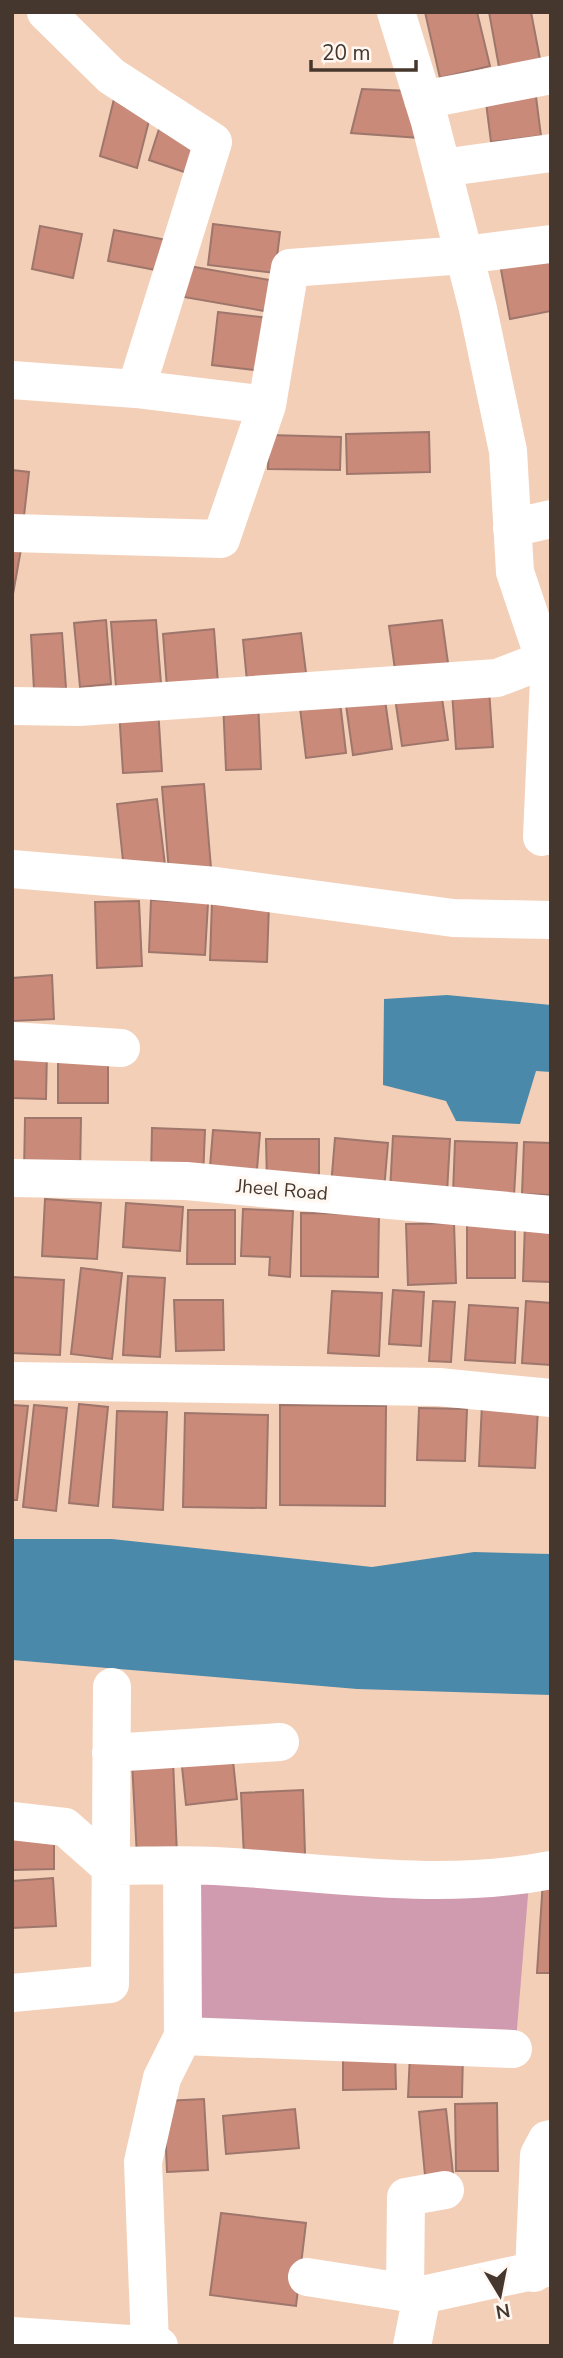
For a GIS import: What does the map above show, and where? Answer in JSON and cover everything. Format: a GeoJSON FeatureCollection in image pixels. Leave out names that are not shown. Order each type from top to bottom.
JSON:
{"type":"FeatureCollection","features":[{"type":"Feature","properties":{"kind":"street"},"geometry":{"type":"LineString","coordinates":[[46,12],[111,76],[213,142],[136,389]]}},
{"type":"Feature","properties":{"kind":"street"},"geometry":{"type":"LineString","coordinates":[[396,12],[423,100],[464,255],[508,451],[515,572],[546,665],[542,837]]}},
{"type":"Feature","properties":{"kind":"street"},"geometry":{"type":"LineString","coordinates":[[423,100],[551,75]]}},
{"type":"Feature","properties":{"kind":"street"},"geometry":{"type":"LineString","coordinates":[[442,168],[551,153]]}},
{"type":"Feature","properties":{"kind":"street"},"geometry":{"type":"LineString","coordinates":[[12,533],[221,540],[267,405],[290,268],[464,255],[551,244]]}},
{"type":"Feature","properties":{"kind":"street"},"geometry":{"type":"LineString","coordinates":[[12,380],[136,389],[267,405]]}},
{"type":"Feature","properties":{"kind":"street"},"geometry":{"type":"LineString","coordinates":[[512,528],[551,519]]}},
{"type":"Feature","properties":{"kind":"street"},"geometry":{"type":"LineString","coordinates":[[12,706],[79,707],[498,678],[546,665]]}},
{"type":"Feature","properties":{"kind":"street"},"geometry":{"type":"LineString","coordinates":[[12,869],[216,886],[453,918],[551,920]]}},
{"type":"Feature","properties":{"kind":"street"},"geometry":{"type":"LineString","coordinates":[[12,1041],[121,1048]]}},
{"type":"Feature","properties":{"kind":"street","name":"Jheel Road"},"geometry":{"type":"LineString","coordinates":[[12,1178],[186,1181],[551,1215]]}},
{"type":"Feature","properties":{"kind":"street"},"geometry":{"type":"LineString","coordinates":[[12,1381],[439,1387],[551,1398]]}},
{"type":"Feature","properties":{"kind":"street"},"geometry":{"type":"LineString","coordinates":[[12,1993],[110,1984],[112,1687]]}},
{"type":"Feature","properties":{"kind":"street"},"geometry":{"type":"LineString","coordinates":[[111,1753],[280,1742]]}},
{"type":"Feature","properties":{"kind":"street"},"geometry":{"type":"LineString","coordinates":[[12,1821],[65,1827],[109,1866],[182,1866],[427,1881],[510,1878],[551,1870]]}},
{"type":"Feature","properties":{"kind":"street"},"geometry":{"type":"LineString","coordinates":[[12,2336],[152,2344],[143,2162],[162,2078],[183,2036],[182,1866]]}},
{"type":"Feature","properties":{"kind":"street"},"geometry":{"type":"LineString","coordinates":[[183,2036],[513,2049]]}},
{"type":"Feature","properties":{"kind":"street"},"geometry":{"type":"LineString","coordinates":[[307,2277],[413,2294],[542,2270],[539,2155],[547,2140],[551,2139]]}},
{"type":"Feature","properties":{"kind":"street"},"geometry":{"type":"LineString","coordinates":[[412,2346],[413,2294],[406,2197],[445,2190]]}},
{"type":"Feature","properties":{"kind":"shaded area"},"geometry":{"type":"Polygon","coordinates":[[[190,1876],[529,1883],[516,2041],[189,2034],[190,1876]]]}},
{"type":"Feature","properties":{"kind":"water"},"geometry":{"type":"Polygon","coordinates":[[[447,995],[551,1005],[551,1072],[536,1071],[520,1124],[456,1121],[446,1101],[383,1085],[384,999],[447,995]]]}},
{"type":"Feature","properties":{"kind":"water"},"geometry":{"type":"Polygon","coordinates":[[[12,1539],[112,1539],[372,1567],[474,1552],[551,1554],[551,1695],[357,1689],[12,1660],[12,1539]]]}},
{"type":"Feature","properties":{"kind":"building"},"geometry":{"type":"Polygon","coordinates":[[[425,12],[477,12],[490,66],[440,78],[425,12]]]}},
{"type":"Feature","properties":{"kind":"building"},"geometry":{"type":"Polygon","coordinates":[[[489,12],[531,12],[540,59],[499,67],[489,12]]]}},
{"type":"Feature","properties":{"kind":"building"},"geometry":{"type":"Polygon","coordinates":[[[362,89],[411,91],[419,138],[351,133],[362,89]]]}},
{"type":"Feature","properties":{"kind":"building"},"geometry":{"type":"Polygon","coordinates":[[[535,89],[541,136],[491,142],[485,95],[535,89]]]}},
{"type":"Feature","properties":{"kind":"building"},"geometry":{"type":"Polygon","coordinates":[[[115,95],[151,113],[137,168],[100,156],[115,95]]]}},
{"type":"Feature","properties":{"kind":"building"},"geometry":{"type":"Polygon","coordinates":[[[160,126],[205,141],[193,175],[149,160],[160,126]]]}},
{"type":"Feature","properties":{"kind":"building"},"geometry":{"type":"Polygon","coordinates":[[[213,224],[280,232],[275,273],[208,265],[213,224]]]}},
{"type":"Feature","properties":{"kind":"building"},"geometry":{"type":"Polygon","coordinates":[[[40,226],[82,234],[73,278],[32,269],[40,226]]]}},
{"type":"Feature","properties":{"kind":"building"},"geometry":{"type":"Polygon","coordinates":[[[114,230],[167,240],[161,271],[108,261],[114,230]]]}},
{"type":"Feature","properties":{"kind":"building"},"geometry":{"type":"Polygon","coordinates":[[[551,255],[551,311],[510,319],[500,264],[551,255]]]}},
{"type":"Feature","properties":{"kind":"building"},"geometry":{"type":"Polygon","coordinates":[[[189,266],[275,281],[270,312],[184,297],[189,266]]]}},
{"type":"Feature","properties":{"kind":"building"},"geometry":{"type":"Polygon","coordinates":[[[218,312],[269,318],[263,371],[212,365],[218,312]]]}},
{"type":"Feature","properties":{"kind":"building"},"geometry":{"type":"Polygon","coordinates":[[[429,432],[430,472],[347,474],[346,434],[429,432]]]}},
{"type":"Feature","properties":{"kind":"building"},"geometry":{"type":"Polygon","coordinates":[[[269,435],[341,437],[340,470],[268,469],[269,435]]]}},
{"type":"Feature","properties":{"kind":"building"},"geometry":{"type":"Polygon","coordinates":[[[12,470],[29,472],[24,516],[12,515],[12,470]]]}},
{"type":"Feature","properties":{"kind":"building"},"geometry":{"type":"Polygon","coordinates":[[[12,537],[23,538],[13,594],[12,594],[12,537]]]}},
{"type":"Feature","properties":{"kind":"building"},"geometry":{"type":"Polygon","coordinates":[[[106,620],[111,684],[80,687],[74,623],[106,620]]]}},
{"type":"Feature","properties":{"kind":"building"},"geometry":{"type":"Polygon","coordinates":[[[156,620],[161,684],[116,687],[111,622],[156,620]]]}},
{"type":"Feature","properties":{"kind":"building"},"geometry":{"type":"Polygon","coordinates":[[[442,620],[448,663],[395,670],[389,626],[442,620]]]}},
{"type":"Feature","properties":{"kind":"building"},"geometry":{"type":"Polygon","coordinates":[[[214,629],[218,683],[167,688],[163,634],[214,629]]]}},
{"type":"Feature","properties":{"kind":"building"},"geometry":{"type":"Polygon","coordinates":[[[62,633],[66,688],[34,690],[31,635],[62,633]]]}},
{"type":"Feature","properties":{"kind":"building"},"geometry":{"type":"Polygon","coordinates":[[[301,633],[306,673],[247,681],[243,640],[301,633]]]}},
{"type":"Feature","properties":{"kind":"building"},"geometry":{"type":"Polygon","coordinates":[[[440,684],[448,740],[402,746],[394,691],[440,684]]]}},
{"type":"Feature","properties":{"kind":"building"},"geometry":{"type":"Polygon","coordinates":[[[489,689],[493,747],[456,749],[452,692],[489,689]]]}},
{"type":"Feature","properties":{"kind":"building"},"geometry":{"type":"Polygon","coordinates":[[[339,693],[346,753],[306,758],[299,699],[339,693]]]}},
{"type":"Feature","properties":{"kind":"building"},"geometry":{"type":"Polygon","coordinates":[[[384,693],[392,749],[353,755],[345,698],[384,693]]]}},
{"type":"Feature","properties":{"kind":"building"},"geometry":{"type":"Polygon","coordinates":[[[258,699],[261,769],[226,770],[223,701],[258,699]]]}},
{"type":"Feature","properties":{"kind":"building"},"geometry":{"type":"Polygon","coordinates":[[[158,708],[162,771],[123,773],[119,710],[158,708]]]}},
{"type":"Feature","properties":{"kind":"building"},"geometry":{"type":"Polygon","coordinates":[[[204,784],[211,868],[169,872],[162,787],[204,784]]]}},
{"type":"Feature","properties":{"kind":"building"},"geometry":{"type":"Polygon","coordinates":[[[157,799],[165,865],[124,870],[117,804],[157,799]]]}},
{"type":"Feature","properties":{"kind":"building"},"geometry":{"type":"Polygon","coordinates":[[[151,900],[208,903],[205,955],[149,952],[151,900]]]}},
{"type":"Feature","properties":{"kind":"building"},"geometry":{"type":"Polygon","coordinates":[[[139,901],[142,966],[97,968],[95,902],[139,901]]]}},
{"type":"Feature","properties":{"kind":"building"},"geometry":{"type":"Polygon","coordinates":[[[212,902],[269,904],[267,962],[210,960],[212,902]]]}},
{"type":"Feature","properties":{"kind":"building"},"geometry":{"type":"Polygon","coordinates":[[[52,975],[54,1019],[12,1021],[12,978],[52,975]]]}},
{"type":"Feature","properties":{"kind":"building"},"geometry":{"type":"Polygon","coordinates":[[[12,1050],[47,1050],[46,1099],[12,1098],[12,1050]]]}},
{"type":"Feature","properties":{"kind":"building"},"geometry":{"type":"Polygon","coordinates":[[[58,1054],[108,1055],[108,1103],[58,1103],[58,1054]]]}},
{"type":"Feature","properties":{"kind":"building"},"geometry":{"type":"Polygon","coordinates":[[[25,1118],[81,1118],[80,1175],[24,1173],[25,1118]]]}},
{"type":"Feature","properties":{"kind":"building"},"geometry":{"type":"Polygon","coordinates":[[[152,1128],[205,1130],[203,1178],[151,1176],[152,1128]]]}},
{"type":"Feature","properties":{"kind":"building"},"geometry":{"type":"Polygon","coordinates":[[[213,1130],[260,1133],[256,1182],[209,1179],[213,1130]]]}},
{"type":"Feature","properties":{"kind":"building"},"geometry":{"type":"Polygon","coordinates":[[[393,1136],[450,1139],[447,1193],[390,1191],[393,1136]]]}},
{"type":"Feature","properties":{"kind":"building"},"geometry":{"type":"Polygon","coordinates":[[[335,1138],[388,1143],[384,1190],[331,1186],[335,1138]]]}},
{"type":"Feature","properties":{"kind":"building"},"geometry":{"type":"Polygon","coordinates":[[[266,1139],[319,1139],[319,1182],[267,1183],[266,1139]]]}},
{"type":"Feature","properties":{"kind":"building"},"geometry":{"type":"Polygon","coordinates":[[[455,1141],[517,1143],[514,1196],[453,1194],[455,1141]]]}},
{"type":"Feature","properties":{"kind":"building"},"geometry":{"type":"Polygon","coordinates":[[[524,1142],[551,1143],[551,1195],[522,1194],[524,1142]]]}},
{"type":"Feature","properties":{"kind":"building"},"geometry":{"type":"Polygon","coordinates":[[[45,1199],[101,1203],[97,1259],[42,1256],[45,1199]]]}},
{"type":"Feature","properties":{"kind":"building"},"geometry":{"type":"Polygon","coordinates":[[[126,1203],[183,1207],[180,1251],[123,1247],[126,1203]]]}},
{"type":"Feature","properties":{"kind":"building"},"geometry":{"type":"Polygon","coordinates":[[[243,1209],[293,1211],[290,1277],[269,1275],[270,1257],[241,1256],[243,1209]]]}},
{"type":"Feature","properties":{"kind":"building"},"geometry":{"type":"Polygon","coordinates":[[[188,1210],[235,1210],[235,1264],[187,1264],[188,1210]]]}},
{"type":"Feature","properties":{"kind":"building"},"geometry":{"type":"Polygon","coordinates":[[[301,1213],[379,1214],[378,1277],[301,1276],[301,1213]]]}},
{"type":"Feature","properties":{"kind":"building"},"geometry":{"type":"Polygon","coordinates":[[[467,1219],[515,1219],[515,1278],[467,1278],[467,1219]]]}},
{"type":"Feature","properties":{"kind":"building"},"geometry":{"type":"Polygon","coordinates":[[[454,1223],[456,1283],[408,1285],[406,1224],[454,1223]]]}},
{"type":"Feature","properties":{"kind":"building"},"geometry":{"type":"Polygon","coordinates":[[[525,1224],[551,1225],[551,1282],[523,1281],[525,1224]]]}},
{"type":"Feature","properties":{"kind":"building"},"geometry":{"type":"Polygon","coordinates":[[[81,1268],[122,1273],[112,1359],[71,1354],[81,1268]]]}},
{"type":"Feature","properties":{"kind":"building"},"geometry":{"type":"Polygon","coordinates":[[[128,1276],[165,1278],[160,1357],[123,1355],[128,1276]]]}},
{"type":"Feature","properties":{"kind":"building"},"geometry":{"type":"Polygon","coordinates":[[[12,1277],[64,1280],[60,1355],[12,1353],[12,1277]]]}},
{"type":"Feature","properties":{"kind":"building"},"geometry":{"type":"Polygon","coordinates":[[[393,1290],[424,1292],[421,1346],[389,1344],[393,1290]]]}},
{"type":"Feature","properties":{"kind":"building"},"geometry":{"type":"Polygon","coordinates":[[[332,1291],[382,1293],[379,1356],[328,1353],[332,1291]]]}},
{"type":"Feature","properties":{"kind":"building"},"geometry":{"type":"Polygon","coordinates":[[[174,1300],[223,1300],[224,1350],[176,1351],[174,1300]]]}},
{"type":"Feature","properties":{"kind":"building"},"geometry":{"type":"Polygon","coordinates":[[[433,1301],[455,1302],[451,1362],[429,1361],[433,1301]]]}},
{"type":"Feature","properties":{"kind":"building"},"geometry":{"type":"Polygon","coordinates":[[[526,1301],[551,1303],[551,1365],[522,1363],[526,1301]]]}},
{"type":"Feature","properties":{"kind":"building"},"geometry":{"type":"Polygon","coordinates":[[[469,1305],[518,1308],[515,1363],[465,1360],[469,1305]]]}},
{"type":"Feature","properties":{"kind":"building"},"geometry":{"type":"Polygon","coordinates":[[[79,1404],[108,1407],[98,1506],[69,1503],[79,1404]]]}},
{"type":"Feature","properties":{"kind":"building"},"geometry":{"type":"Polygon","coordinates":[[[482,1404],[538,1408],[535,1468],[479,1466],[482,1404]]]}},
{"type":"Feature","properties":{"kind":"building"},"geometry":{"type":"Polygon","coordinates":[[[12,1405],[28,1406],[17,1500],[12,1500],[12,1405]]]}},
{"type":"Feature","properties":{"kind":"building"},"geometry":{"type":"Polygon","coordinates":[[[34,1405],[67,1408],[56,1511],[23,1507],[34,1405]]]}},
{"type":"Feature","properties":{"kind":"building"},"geometry":{"type":"Polygon","coordinates":[[[280,1405],[386,1406],[385,1506],[280,1505],[280,1405]]]}},
{"type":"Feature","properties":{"kind":"building"},"geometry":{"type":"Polygon","coordinates":[[[419,1408],[467,1409],[465,1461],[417,1460],[419,1408]]]}},
{"type":"Feature","properties":{"kind":"building"},"geometry":{"type":"Polygon","coordinates":[[[117,1411],[167,1412],[163,1510],[113,1507],[117,1411]]]}},
{"type":"Feature","properties":{"kind":"building"},"geometry":{"type":"Polygon","coordinates":[[[185,1413],[268,1415],[266,1508],[183,1507],[185,1413]]]}},
{"type":"Feature","properties":{"kind":"building"},"geometry":{"type":"Polygon","coordinates":[[[232,1751],[237,1799],[186,1805],[181,1757],[232,1751]]]}},
{"type":"Feature","properties":{"kind":"building"},"geometry":{"type":"Polygon","coordinates":[[[173,1760],[177,1855],[137,1857],[132,1762],[173,1760]]]}},
{"type":"Feature","properties":{"kind":"building"},"geometry":{"type":"Polygon","coordinates":[[[303,1790],[305,1854],[244,1857],[241,1793],[303,1790]]]}},
{"type":"Feature","properties":{"kind":"building"},"geometry":{"type":"Polygon","coordinates":[[[12,1834],[54,1834],[54,1869],[12,1870],[12,1834]]]}},
{"type":"Feature","properties":{"kind":"building"},"geometry":{"type":"Polygon","coordinates":[[[53,1878],[56,1926],[12,1928],[12,1881],[53,1878]]]}},
{"type":"Feature","properties":{"kind":"building"},"geometry":{"type":"Polygon","coordinates":[[[543,1880],[551,1880],[551,1973],[537,1973],[543,1880]]]}},
{"type":"Feature","properties":{"kind":"building"},"geometry":{"type":"Polygon","coordinates":[[[395,2048],[396,2089],[343,2090],[343,2049],[395,2048]]]}},
{"type":"Feature","properties":{"kind":"building"},"geometry":{"type":"Polygon","coordinates":[[[410,2053],[463,2053],[462,2097],[408,2097],[410,2053]]]}},
{"type":"Feature","properties":{"kind":"building"},"geometry":{"type":"Polygon","coordinates":[[[204,2099],[208,2170],[167,2172],[164,2101],[204,2099]]]}},
{"type":"Feature","properties":{"kind":"building"},"geometry":{"type":"Polygon","coordinates":[[[497,2103],[498,2171],[456,2171],[455,2104],[497,2103]]]}},
{"type":"Feature","properties":{"kind":"building"},"geometry":{"type":"Polygon","coordinates":[[[295,2109],[299,2148],[226,2154],[223,2116],[295,2109]]]}},
{"type":"Feature","properties":{"kind":"building"},"geometry":{"type":"Polygon","coordinates":[[[446,2109],[454,2183],[426,2186],[419,2112],[446,2109]]]}},
{"type":"Feature","properties":{"kind":"building"},"geometry":{"type":"Polygon","coordinates":[[[221,2213],[306,2223],[296,2306],[210,2295],[221,2213]]]}}]}
